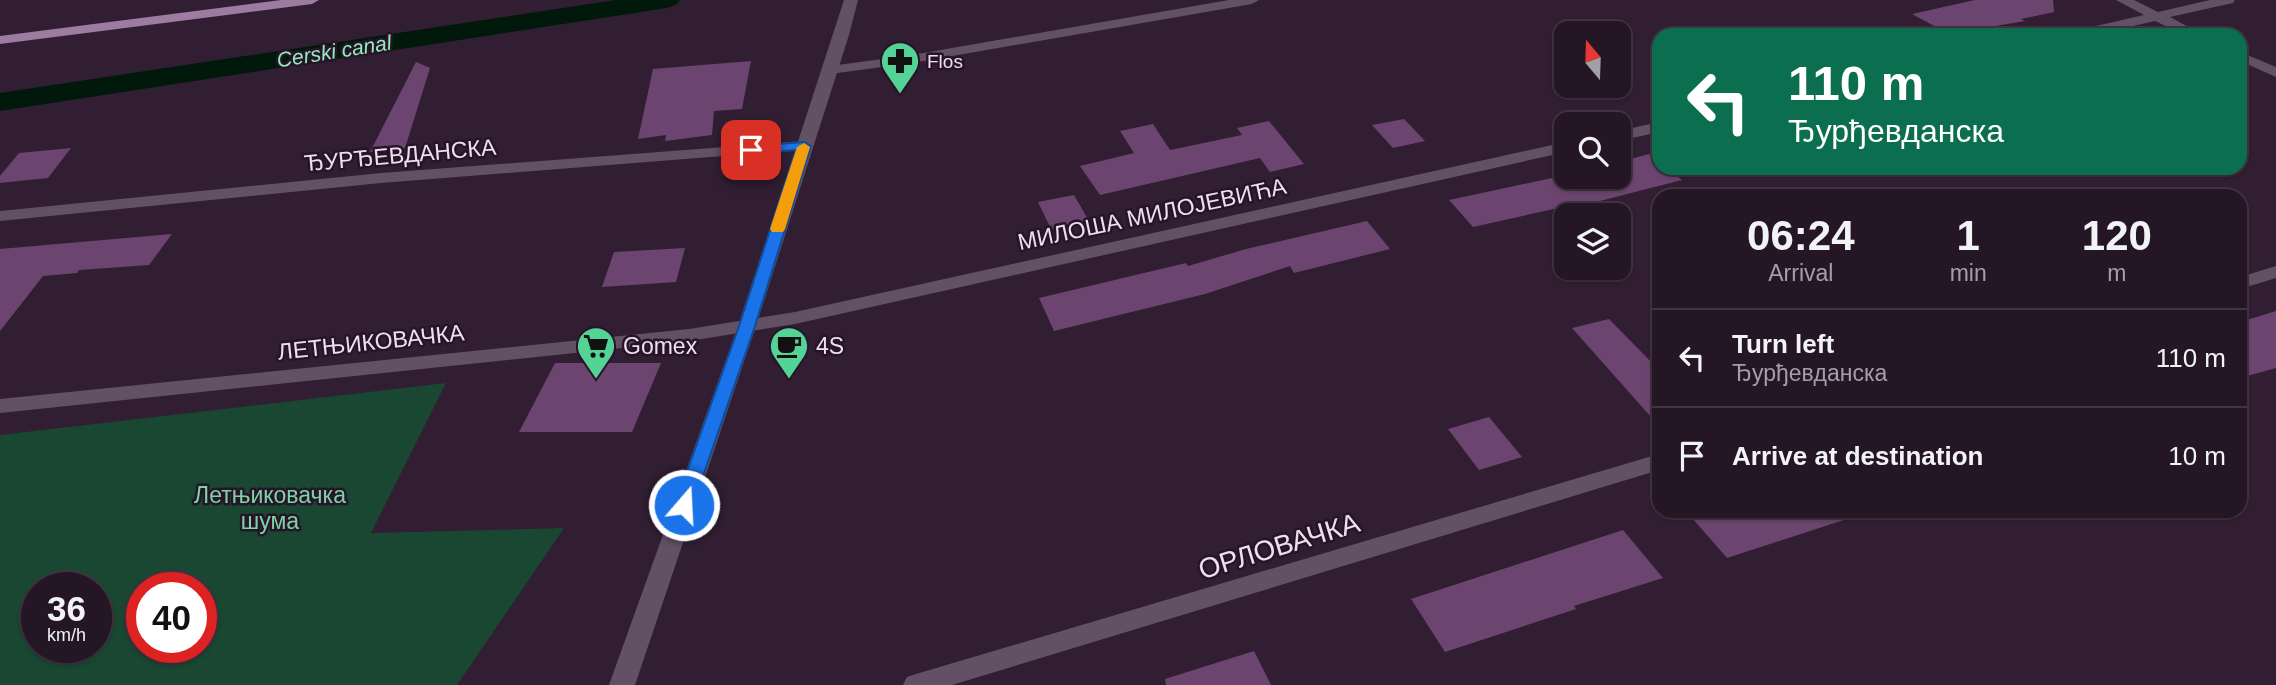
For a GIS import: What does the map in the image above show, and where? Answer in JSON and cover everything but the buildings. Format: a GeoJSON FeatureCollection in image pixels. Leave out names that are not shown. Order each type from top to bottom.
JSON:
{"type":"FeatureCollection","features":[{"type":"Feature","properties":{"kind":"main road"},"geometry":{"type":"LineString","coordinates":[[251,6],[284,0]]}},
{"type":"Feature","properties":{"kind":"main road"},"geometry":{"type":"LineString","coordinates":[[0,40],[312,0]]}},
{"type":"Feature","properties":{"kind":"street"},"geometry":{"type":"LineString","coordinates":[[830,70],[912,59],[1252,0]]}},
{"type":"Feature","properties":{"kind":"street"},"geometry":{"type":"LineString","coordinates":[[2123,0],[2181,28]]}},
{"type":"Feature","properties":{"kind":"street"},"geometry":{"type":"LineString","coordinates":[[2107,28],[2228,0]]}},
{"type":"Feature","properties":{"kind":"street"},"geometry":{"type":"LineString","coordinates":[[622,685],[747,326],[850,7]]}},
{"type":"Feature","properties":{"kind":"street"},"geometry":{"type":"LineString","coordinates":[[2247,59],[2276,73]]}},
{"type":"Feature","properties":{"kind":"street"},"geometry":{"type":"LineString","coordinates":[[1631,133],[1652,129]]}},
{"type":"Feature","properties":{"kind":"street","name":"ЂУРЂЕВДАНСКА"},"geometry":{"type":"LineString","coordinates":[[0,216],[381,178],[804,146]]}},
{"type":"Feature","properties":{"kind":"street","name":"МИЛОША МИЛОЈЕВИЋА"},"geometry":{"type":"LineString","coordinates":[[747,326],[795,318],[1554,150]]}},
{"type":"Feature","properties":{"kind":"street"},"geometry":{"type":"LineString","coordinates":[[2247,281],[2276,272]]}},
{"type":"Feature","properties":{"kind":"street","name":"ЛЕТЊИКОВАЧКА"},"geometry":{"type":"LineString","coordinates":[[0,406],[689,335],[747,326]]}},
{"type":"Feature","properties":{"kind":"street","name":"ОРЛОВАЧКА"},"geometry":{"type":"LineString","coordinates":[[916,685],[1652,464]]}},
{"type":"Feature","properties":{"kind":"green space","name":"Летњиковачка шума"},"geometry":{"type":"Polygon","coordinates":[[[446,383],[371,533],[564,528],[457,685],[0,685],[0,435],[446,383]]]}},
{"type":"Feature","properties":{"kind":"waterway","name":"Cerski canal"},"geometry":{"type":"LineString","coordinates":[[0,102],[667,0]]}},
{"type":"Feature","properties":{"kind":"slow traffic"},"geometry":{"type":"LineString","coordinates":[[778,229],[804,147]]}},
{"type":"Feature","properties":{"kind":"place","name":"Flos"},"geometry":{"type":"Point","coordinates":[900,95]}},
{"type":"Feature","properties":{"kind":"place","name":"Gomex"},"geometry":{"type":"Point","coordinates":[596,380]}},
{"type":"Feature","properties":{"kind":"place","name":"4S"},"geometry":{"type":"Point","coordinates":[789,380]}},
{"type":"Feature","properties":{"kind":"route"},"geometry":{"type":"LineString","coordinates":[[684,505],[747,326],[804,146],[751,150]]}}]}
